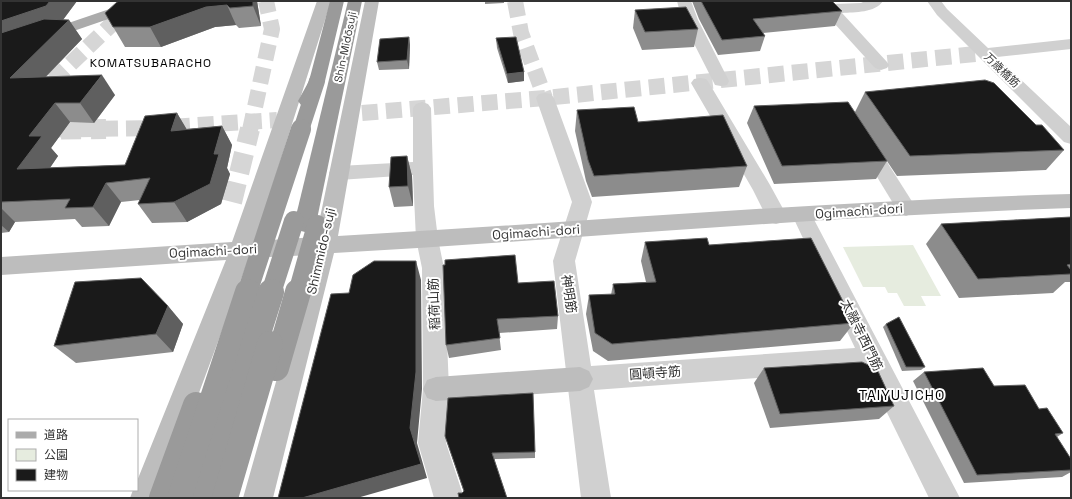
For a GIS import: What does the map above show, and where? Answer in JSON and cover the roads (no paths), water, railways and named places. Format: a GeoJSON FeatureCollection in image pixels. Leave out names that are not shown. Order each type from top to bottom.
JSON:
{"type":"FeatureCollection","features":[{"type":"Feature","properties":{"kind":"highway"},"geometry":{"type":"LineString","coordinates":[[206,498],[294,221],[318,131],[326,87],[337,1]]}},
{"type":"Feature","properties":{"kind":"highway","name":"Shin-Midōsuji"},"geometry":{"type":"LineString","coordinates":[[326,87],[355,1]]}},
{"type":"Feature","properties":{"kind":"highway"},"geometry":{"type":"LineString","coordinates":[[162,498],[296,124],[326,87]]}},
{"type":"Feature","properties":{"kind":"highway"},"geometry":{"type":"LineString","coordinates":[[180,498],[326,87]]}},
{"type":"Feature","properties":{"kind":"highway"},"geometry":{"type":"LineString","coordinates":[[225,498],[305,224],[325,130],[326,87]]}},
{"type":"Feature","properties":{"kind":"highway"},"geometry":{"type":"LineString","coordinates":[[240,498],[317,225],[336,127],[326,87]]}},
{"type":"Feature","properties":{"kind":"main road"},"geometry":{"type":"LineString","coordinates":[[1,51],[147,1]]}},
{"type":"Feature","properties":{"kind":"street"},"geometry":{"type":"LineString","coordinates":[[145,498],[241,250],[324,1]]}},
{"type":"Feature","properties":{"kind":"street","name":"Shimmido-suji"},"geometry":{"type":"LineString","coordinates":[[258,498],[325,246],[372,1]]}},
{"type":"Feature","properties":{"kind":"street"},"geometry":{"type":"LineString","coordinates":[[684,1],[690,20],[721,81]]}},
{"type":"Feature","properties":{"kind":"street"},"geometry":{"type":"LineString","coordinates":[[826,5],[864,7],[876,1]]}},
{"type":"Feature","properties":{"kind":"street","name":"万歳橋筋"},"geometry":{"type":"LineString","coordinates":[[934,1],[942,12],[1071,138]]}},
{"type":"Feature","properties":{"kind":"street"},"geometry":{"type":"LineString","coordinates":[[826,5],[881,65]]}},
{"type":"Feature","properties":{"kind":"street"},"geometry":{"type":"LineString","coordinates":[[985,54],[1071,44]]}},
{"type":"Feature","properties":{"kind":"street"},"geometry":{"type":"LineString","coordinates":[[700,83],[763,190],[776,216]]}},
{"type":"Feature","properties":{"kind":"street","name":"神明筋"},"geometry":{"type":"LineString","coordinates":[[545,98],[582,202],[564,261],[596,498]]}},
{"type":"Feature","properties":{"kind":"street","name":"稲荷山筋"},"geometry":{"type":"LineString","coordinates":[[422,108],[423,167],[427,239],[433,268],[436,389],[432,443],[449,498]]}},
{"type":"Feature","properties":{"kind":"street"},"geometry":{"type":"LineString","coordinates":[[857,131],[906,208]]}},
{"type":"Feature","properties":{"kind":"street"},"geometry":{"type":"LineString","coordinates":[[339,173],[423,167]]}},
{"type":"Feature","properties":{"kind":"street","name":"Ogimachi-dori"},"geometry":{"type":"LineString","coordinates":[[1,266],[982,203],[1071,201]]}},
{"type":"Feature","properties":{"kind":"street","name":"太融寺西門筋"},"geometry":{"type":"LineString","coordinates":[[802,215],[945,498]]}},
{"type":"Feature","properties":{"kind":"street","name":"圓頓寺筋"},"geometry":{"type":"LineString","coordinates":[[436,389],[873,358]]}},
{"type":"Feature","properties":{"kind":"tunnel"},"geometry":{"type":"LineString","coordinates":[[252,122],[272,29],[266,1]]}},
{"type":"Feature","properties":{"kind":"tunnel"},"geometry":{"type":"LineString","coordinates":[[515,1],[521,33],[545,98]]}},
{"type":"Feature","properties":{"kind":"tunnel"},"geometry":{"type":"LineString","coordinates":[[36,97],[115,21]]}},
{"type":"Feature","properties":{"kind":"tunnel"},"geometry":{"type":"LineString","coordinates":[[545,98],[985,53]]}},
{"type":"Feature","properties":{"kind":"tunnel"},"geometry":{"type":"LineString","coordinates":[[362,113],[545,98]]}},
{"type":"Feature","properties":{"kind":"tunnel"},"geometry":{"type":"LineString","coordinates":[[252,122],[277,120]]}},
{"type":"Feature","properties":{"kind":"tunnel"},"geometry":{"type":"LineString","coordinates":[[71,129],[153,128],[252,122]]}},
{"type":"Feature","properties":{"kind":"tunnel"},"geometry":{"type":"LineString","coordinates":[[250,130],[252,122]]}},
{"type":"Feature","properties":{"kind":"tunnel"},"geometry":{"type":"LineString","coordinates":[[1,130],[71,129]]}},
{"type":"Feature","properties":{"kind":"tunnel"},"geometry":{"type":"LineString","coordinates":[[30,130],[71,129]]}},
{"type":"Feature","properties":{"kind":"tunnel"},"geometry":{"type":"LineString","coordinates":[[71,129],[106,129]]}},
{"type":"Feature","properties":{"kind":"tunnel"},"geometry":{"type":"LineString","coordinates":[[232,202],[250,129]]}},
{"type":"Feature","properties":{"kind":"district","name":"KOMATSUBARACHO"},"geometry":{"type":"Point","coordinates":[151,63]}},
{"type":"Feature","properties":{"kind":"district","name":"TAIYUJICHO"},"geometry":{"type":"Point","coordinates":[902,395]}}]}
